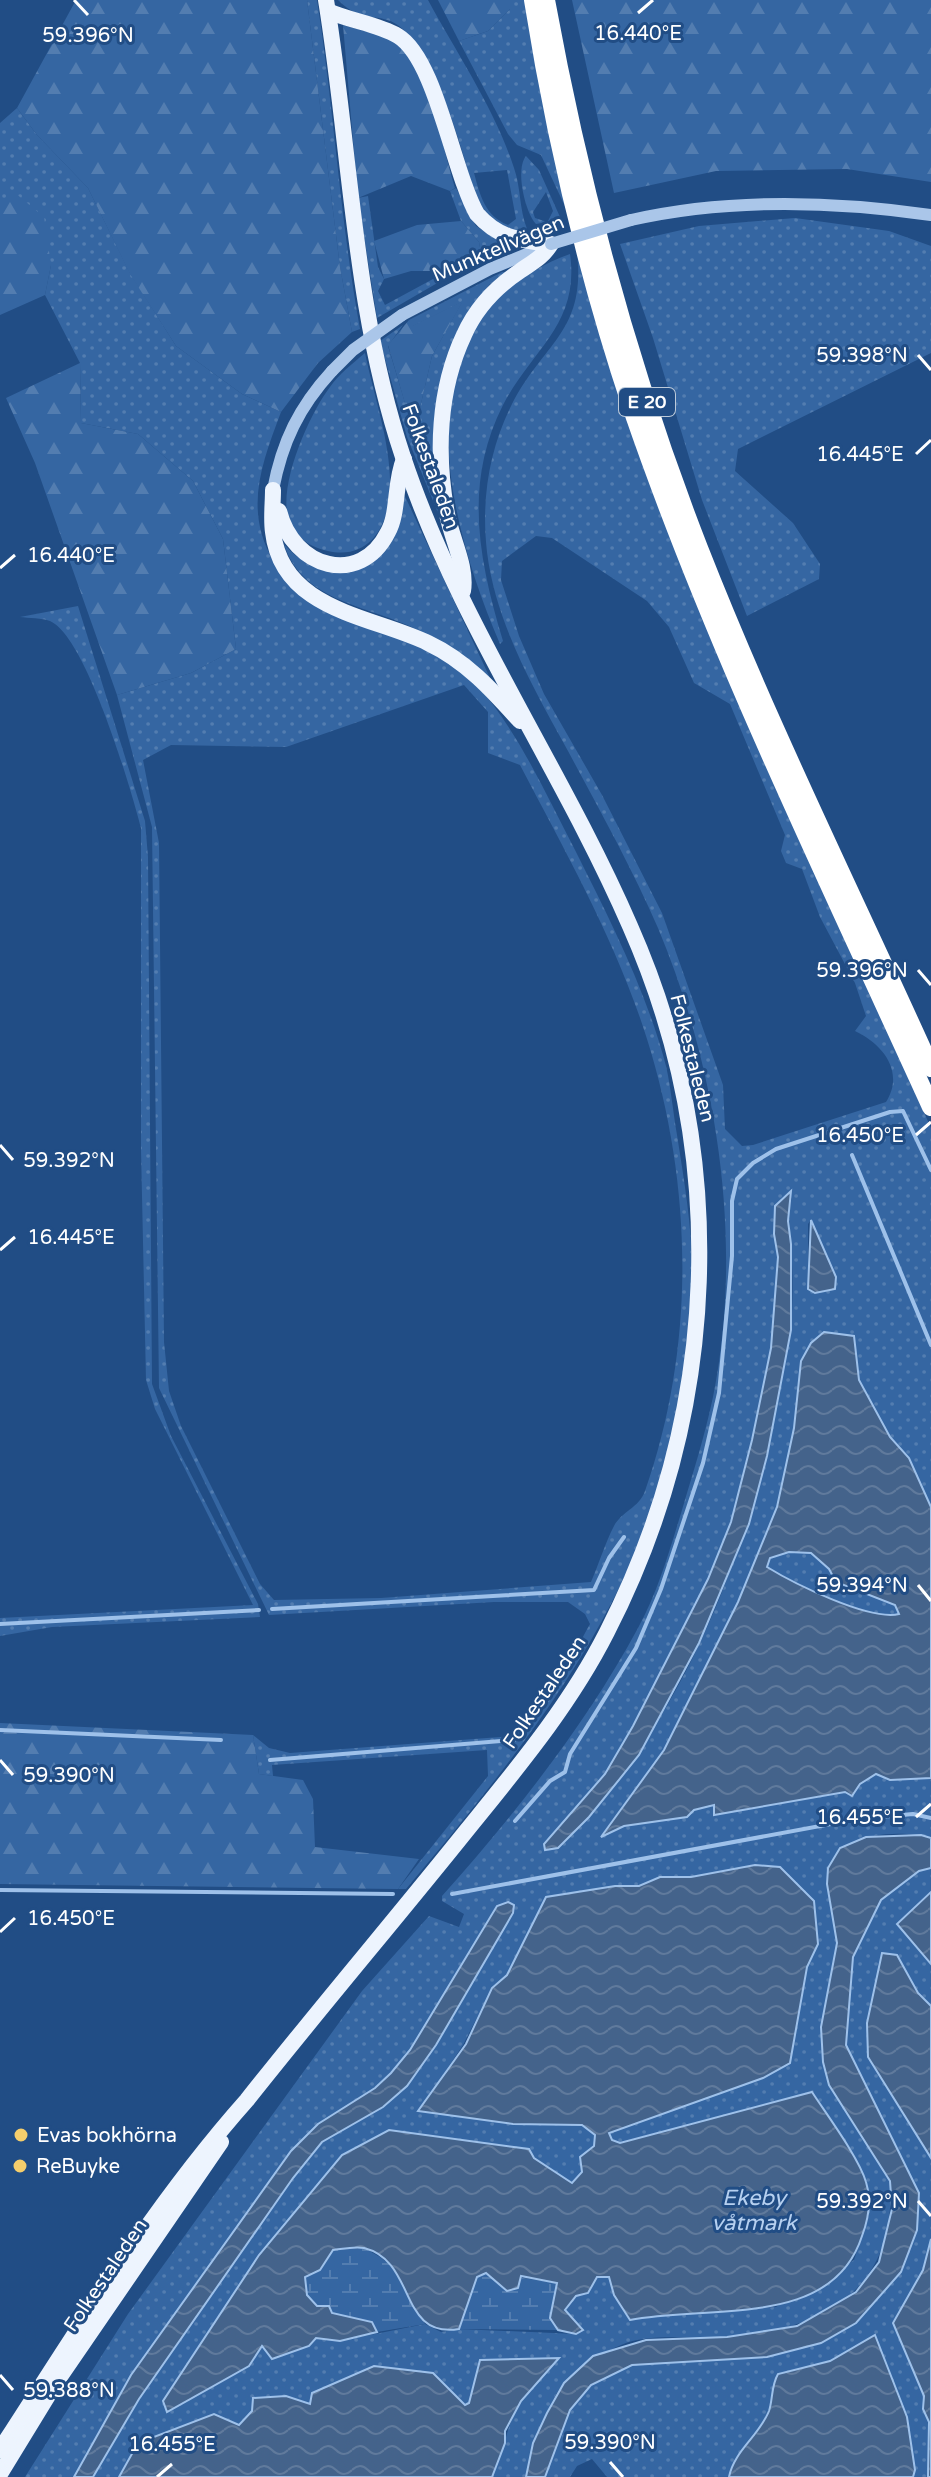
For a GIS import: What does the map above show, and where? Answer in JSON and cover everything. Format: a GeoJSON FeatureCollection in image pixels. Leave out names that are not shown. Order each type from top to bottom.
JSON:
{"type":"FeatureCollection","features":[{"type":"Feature","properties":{"kind":"highway","name":"E 20"},"geometry":{"type":"LineString","coordinates":[[533,0],[574,204],[649,455],[722,641],[931,1107]]}},
{"type":"Feature","properties":{"kind":"highway","name":"E 20"},"geometry":{"type":"LineString","coordinates":[[546,0],[568,116],[590,207],[638,374],[681,500],[754,680],[931,1068]]}},
{"type":"Feature","properties":{"kind":"main road"},"geometry":{"type":"LineString","coordinates":[[327,6],[405,41],[424,72],[477,214],[488,227],[510,239],[551,244],[543,257],[497,288],[481,306],[464,334],[444,399],[440,433],[442,477],[448,516],[465,579],[462,596]]}},
{"type":"Feature","properties":{"kind":"main road","name":"Folkestaleden"},"geometry":{"type":"LineString","coordinates":[[0,2474],[200,2153],[247,2100],[538,1742],[582,1676],[626,1592],[651,1532],[683,1423],[694,1363],[701,1256],[690,1116],[656,990],[630,924],[462,596],[404,459],[369,327],[354,237],[327,6]]}},
{"type":"Feature","properties":{"kind":"main road"},"geometry":{"type":"LineString","coordinates":[[273,490],[284,532],[298,549],[326,563],[352,562],[372,551],[390,529],[395,480],[404,459]]}},
{"type":"Feature","properties":{"kind":"main road"},"geometry":{"type":"LineString","coordinates":[[273,490],[273,534],[284,565],[301,585],[320,601],[344,614],[425,641],[457,659],[488,686],[535,738]]}},
{"type":"Feature","properties":{"kind":"main road","name":"Folkestaleden"},"geometry":{"type":"LineString","coordinates":[[0,2450],[161,2217]]}},
{"type":"Feature","properties":{"kind":"street","name":"Munktellvägen"},"geometry":{"type":"LineString","coordinates":[[273,490],[289,430],[332,371],[353,350],[402,315],[490,269],[551,244],[631,220],[752,205],[817,205],[931,215]]}},
{"type":"Feature","properties":{"kind":"green space"},"geometry":{"type":"Polygon","coordinates":[[[76,0],[307,0],[340,267],[352,332],[318,363],[281,412],[242,394],[176,346],[130,274],[88,188],[37,135],[17,108],[76,0]]]}},
{"type":"Feature","properties":{"kind":"green space"},"geometry":{"type":"Polygon","coordinates":[[[307,0],[317,0],[323,41],[347,247],[360,329],[352,332],[340,267],[307,0]]]}},
{"type":"Feature","properties":{"kind":"green space"},"geometry":{"type":"Polygon","coordinates":[[[338,0],[428,0],[486,103],[506,146],[527,229],[518,232],[503,229],[489,218],[474,196],[446,105],[436,80],[412,39],[392,22],[347,8],[338,0]],[[507,170],[474,173],[481,197],[494,216],[508,225],[516,219],[507,170]]]}},
{"type":"Feature","properties":{"kind":"green space"},"geometry":{"type":"Polygon","coordinates":[[[438,0],[510,0],[510,9],[488,31],[459,41],[438,0]]]}},
{"type":"Feature","properties":{"kind":"green space"},"geometry":{"type":"Polygon","coordinates":[[[510,0],[527,0],[569,215],[541,155],[517,145],[508,134],[459,41],[488,31],[510,9],[510,0]]]}},
{"type":"Feature","properties":{"kind":"green space"},"geometry":{"type":"Polygon","coordinates":[[[572,0],[931,0],[931,182],[847,169],[716,171],[614,193],[572,0]]]}},
{"type":"Feature","properties":{"kind":"green space"},"geometry":{"type":"Polygon","coordinates":[[[343,25],[389,38],[402,47],[412,60],[428,95],[455,188],[450,191],[411,176],[358,198],[343,25]]]}},
{"type":"Feature","properties":{"kind":"green space"},"geometry":{"type":"Polygon","coordinates":[[[17,108],[37,135],[88,188],[130,273],[176,346],[242,394],[281,412],[262,468],[258,505],[259,524],[265,543],[288,582],[321,609],[339,618],[420,646],[441,657],[479,688],[494,706],[537,776],[614,929],[638,983],[666,1066],[688,1212],[692,1290],[690,1329],[678,1410],[658,1489],[630,1565],[568,1678],[490,1786],[406,1889],[398,1889],[488,1776],[487,1750],[272,1765],[273,1776],[259,1774],[253,1735],[269,1748],[290,1753],[512,1736],[547,1701],[590,1624],[585,1614],[568,1602],[494,1602],[269,1615],[159,1388],[152,827],[117,695],[191,673],[236,649],[223,539],[193,481],[138,434],[81,423],[80,363],[45,295],[51,265],[0,206],[0,123],[17,108]],[[464,685],[286,747],[171,745],[143,760],[159,843],[164,1342],[169,1391],[181,1426],[260,1584],[274,1600],[381,1598],[591,1582],[614,1526],[635,1506],[645,1491],[662,1436],[680,1323],[682,1265],[680,1208],[662,1094],[635,1003],[606,933],[572,865],[520,765],[488,753],[488,712],[464,685]]]}},
{"type":"Feature","properties":{"kind":"green space"},"geometry":{"type":"Polygon","coordinates":[[[526,156],[539,170],[560,217],[548,221],[553,211],[546,192],[533,212],[535,218],[547,222],[536,224],[532,218],[521,180],[526,156]]]}},
{"type":"Feature","properties":{"kind":"green space"},"geometry":{"type":"Polygon","coordinates":[[[456,188],[476,226],[508,246],[377,318],[358,198],[368,196],[378,267],[384,279],[378,291],[385,305],[481,253],[479,242],[461,221],[450,191],[456,188]]]}},
{"type":"Feature","properties":{"kind":"green space"},"geometry":{"type":"Polygon","coordinates":[[[14,192],[44,217],[51,265],[45,295],[0,315],[0,206],[14,192]]]}},
{"type":"Feature","properties":{"kind":"green space"},"geometry":{"type":"Polygon","coordinates":[[[795,218],[889,231],[931,246],[931,353],[738,449],[735,471],[793,523],[820,564],[819,579],[747,616],[702,500],[653,338],[620,244],[699,226],[795,218]]]}},
{"type":"Feature","properties":{"kind":"green space"},"geometry":{"type":"Polygon","coordinates":[[[461,221],[479,242],[481,253],[446,271],[411,271],[384,279],[374,241],[417,225],[461,221]]]}},
{"type":"Feature","properties":{"kind":"green space"},"geometry":{"type":"Polygon","coordinates":[[[577,252],[861,973],[931,1128],[931,1507],[909,1458],[889,1437],[859,1380],[854,1337],[801,1361],[794,1428],[777,1507],[738,1602],[664,1750],[601,1836],[624,1826],[714,1805],[714,1815],[845,1792],[852,1796],[860,1784],[876,1774],[890,1780],[931,1778],[931,1838],[884,1834],[852,1843],[839,1852],[831,1864],[827,1879],[837,1939],[825,2017],[833,2049],[852,2099],[890,2181],[889,2219],[881,2251],[867,2277],[847,2298],[822,2314],[760,2333],[632,2341],[584,2366],[565,2382],[553,2400],[536,2441],[526,2477],[492,2477],[518,2408],[540,2376],[558,2359],[465,2405],[433,2373],[311,2405],[286,2396],[254,2398],[252,2411],[239,2425],[214,2414],[138,2443],[119,2477],[93,2477],[139,2399],[293,2178],[322,2142],[383,2107],[407,2086],[436,2045],[497,1907],[410,2050],[391,2073],[375,2088],[318,2124],[291,2151],[131,2375],[74,2477],[25,2477],[128,2314],[362,1991],[429,1916],[459,1927],[464,1914],[442,1901],[442,1896],[548,1768],[595,1700],[638,1628],[663,1570],[706,1425],[722,1339],[726,1279],[725,1219],[720,1159],[696,1040],[679,983],[648,906],[518,655],[499,605],[487,552],[486,494],[492,457],[504,421],[524,383],[569,319],[578,279],[577,252]],[[536,536],[502,561],[501,580],[519,636],[544,694],[602,795],[662,913],[723,1085],[725,1129],[742,1146],[753,1145],[886,1102],[891,1091],[892,1070],[882,1051],[855,1031],[866,1016],[855,983],[820,917],[802,869],[786,863],[781,851],[785,835],[730,704],[694,683],[669,627],[647,601],[552,538],[536,536]],[[792,1197],[774,1234],[778,1257],[771,1348],[731,1522],[708,1579],[633,1726],[605,1774],[544,1844],[545,1850],[562,1843],[577,1830],[636,1755],[692,1659],[735,1556],[767,1450],[790,1338],[792,1255],[789,1215],[792,1197]],[[810,1221],[808,1289],[836,1277],[810,1221]],[[755,1865],[691,1877],[660,1877],[639,1886],[615,1886],[546,1897],[507,1975],[492,1988],[463,2045],[419,2111],[513,2124],[582,2125],[595,2135],[594,2142],[588,2160],[573,2183],[533,2158],[529,2149],[389,2130],[342,2155],[259,2255],[163,2400],[167,2412],[249,2367],[262,2346],[316,2338],[340,2341],[425,2324],[441,2332],[459,2329],[576,2334],[583,2329],[565,2310],[576,2296],[588,2293],[597,2277],[609,2276],[614,2295],[630,2320],[661,2314],[776,2307],[854,2260],[869,2215],[866,2182],[813,2092],[620,2143],[612,2140],[609,2132],[763,2078],[790,2063],[807,1967],[818,1944],[755,1865]]]}},
{"type":"Feature","properties":{"kind":"green space"},"geometry":{"type":"Polygon","coordinates":[[[570,254],[571,278],[561,318],[503,405],[483,464],[479,523],[487,581],[503,641],[500,644],[463,537],[451,480],[448,424],[456,371],[477,324],[514,284],[570,254]]]}},
{"type":"Feature","properties":{"kind":"green space"},"geometry":{"type":"Polygon","coordinates":[[[507,272],[490,284],[473,307],[441,385],[447,535],[407,437],[380,341],[403,325],[388,346],[411,423],[416,425],[432,356],[462,302],[411,327],[409,320],[507,272]]]}},
{"type":"Feature","properties":{"kind":"green space"},"geometry":{"type":"Polygon","coordinates":[[[463,301],[432,356],[416,425],[411,424],[388,345],[409,320],[412,326],[463,301]]]}},
{"type":"Feature","properties":{"kind":"green space"},"geometry":{"type":"Polygon","coordinates":[[[365,353],[388,457],[388,505],[380,529],[365,546],[342,553],[328,551],[308,543],[293,529],[287,515],[290,478],[295,456],[321,400],[337,378],[365,353]]]}},
{"type":"Feature","properties":{"kind":"green space"},"geometry":{"type":"Polygon","coordinates":[[[80,363],[81,423],[138,434],[193,481],[223,539],[236,649],[191,673],[117,695],[35,463],[6,398],[80,363]]]}},
{"type":"Feature","properties":{"kind":"green space"},"geometry":{"type":"Polygon","coordinates":[[[402,490],[490,678],[430,636],[319,589],[292,562],[284,544],[302,559],[321,566],[367,565],[402,490]]]}},
{"type":"Feature","properties":{"kind":"green space"},"geometry":{"type":"Polygon","coordinates":[[[78,606],[145,821],[148,857],[152,1384],[171,1436],[258,1604],[260,1617],[52,1627],[0,1636],[0,1618],[253,1605],[155,1409],[146,1380],[141,1149],[141,828],[105,716],[78,654],[64,633],[50,621],[20,617],[78,606]]]}},
{"type":"Feature","properties":{"kind":"green space"},"geometry":{"type":"Polygon","coordinates":[[[789,1552],[811,1553],[829,1569],[836,1582],[895,1605],[899,1615],[851,1607],[795,1583],[767,1567],[770,1558],[789,1552]]]}},
{"type":"Feature","properties":{"kind":"green space"},"geometry":{"type":"Polygon","coordinates":[[[0,1723],[253,1735],[259,1774],[303,1780],[313,1799],[315,1847],[419,1859],[398,1889],[0,1884],[0,1723]]]}},
{"type":"Feature","properties":{"kind":"green space"},"geometry":{"type":"Polygon","coordinates":[[[931,1868],[931,1892],[897,1924],[931,1964],[931,2006],[918,1993],[897,1955],[868,2057],[931,2158],[931,2239],[923,2270],[893,2323],[924,2396],[923,2409],[929,2422],[928,2477],[913,2477],[915,2470],[874,2335],[830,2361],[778,2374],[764,2420],[736,2459],[729,2477],[607,2477],[592,2459],[577,2466],[570,2477],[545,2477],[570,2410],[591,2385],[632,2365],[767,2357],[821,2343],[917,2230],[846,2045],[853,1957],[881,1900],[919,1871],[931,1868]]]}},
{"type":"Feature","properties":{"kind":"green space"},"geometry":{"type":"Polygon","coordinates":[[[363,2248],[395,2270],[425,2324],[377,2332],[372,2322],[332,2313],[329,2306],[317,2306],[307,2296],[305,2277],[320,2270],[333,2250],[363,2248]]]}},
{"type":"Feature","properties":{"kind":"green space"},"geometry":{"type":"Polygon","coordinates":[[[486,2273],[557,2283],[550,2318],[558,2330],[459,2329],[477,2277],[486,2273]]]}},
{"type":"Feature","properties":{"kind":"water"},"geometry":{"type":"Polygon","coordinates":[[[791,1191],[788,1221],[791,1330],[767,1456],[749,1524],[699,1643],[639,1755],[589,1817],[558,1848],[545,1850],[544,1844],[605,1774],[633,1726],[708,1579],[731,1522],[771,1348],[778,1257],[774,1234],[775,1206],[791,1191]]]}},
{"type":"Feature","properties":{"kind":"water"},"geometry":{"type":"Polygon","coordinates":[[[811,1220],[836,1277],[835,1289],[815,1293],[808,1289],[811,1220]]]}},
{"type":"Feature","properties":{"kind":"water"},"geometry":{"type":"Polygon","coordinates":[[[824,1332],[854,1336],[859,1380],[890,1437],[909,1458],[931,1507],[931,1778],[890,1780],[876,1774],[860,1784],[852,1796],[845,1792],[714,1815],[714,1805],[694,1810],[687,1817],[624,1826],[601,1837],[664,1750],[738,1602],[777,1507],[794,1428],[801,1361],[811,1343],[824,1332]],[[789,1552],[770,1558],[767,1567],[812,1591],[851,1606],[886,1615],[899,1614],[895,1605],[836,1582],[829,1569],[811,1553],[789,1552]]]}},
{"type":"Feature","properties":{"kind":"water"},"geometry":{"type":"Polygon","coordinates":[[[921,1835],[931,1838],[931,1868],[919,1871],[881,1900],[853,1957],[846,2045],[919,2193],[917,2230],[901,2272],[856,2323],[821,2343],[767,2357],[632,2365],[591,2385],[570,2410],[545,2477],[526,2477],[533,2443],[547,2413],[564,2383],[593,2356],[646,2340],[727,2337],[797,2326],[856,2292],[879,2262],[892,2209],[890,2181],[829,2085],[823,2062],[821,2027],[837,1943],[827,1884],[828,1868],[840,1848],[866,1837],[921,1835]]]}},
{"type":"Feature","properties":{"kind":"water","name":"Ekeby våtmark"},"geometry":{"type":"Polygon","coordinates":[[[755,1865],[780,1867],[814,1901],[818,1944],[807,1967],[790,2063],[763,2078],[609,2133],[612,2140],[620,2143],[812,2092],[857,2161],[868,2189],[866,2223],[847,2266],[824,2287],[796,2300],[764,2307],[630,2320],[614,2295],[609,2277],[597,2277],[588,2293],[576,2296],[565,2310],[583,2330],[576,2334],[558,2330],[550,2318],[557,2283],[521,2276],[518,2288],[507,2291],[486,2273],[477,2277],[459,2329],[440,2329],[426,2322],[416,2311],[393,2268],[381,2256],[360,2247],[333,2250],[320,2270],[305,2277],[307,2295],[317,2306],[329,2306],[332,2313],[372,2322],[377,2332],[340,2341],[316,2338],[309,2346],[272,2359],[262,2346],[249,2366],[167,2412],[163,2401],[259,2255],[342,2155],[389,2130],[529,2149],[534,2158],[572,2183],[582,2172],[580,2157],[594,2146],[595,2135],[582,2125],[513,2124],[418,2111],[466,2044],[492,1988],[507,1975],[546,1897],[615,1886],[639,1886],[660,1877],[691,1877],[755,1865]]]}},
{"type":"Feature","properties":{"kind":"water"},"geometry":{"type":"Polygon","coordinates":[[[931,1892],[931,1964],[897,1924],[931,1892]]]}},
{"type":"Feature","properties":{"kind":"water"},"geometry":{"type":"Polygon","coordinates":[[[508,1902],[514,1905],[513,1913],[436,2045],[407,2086],[383,2107],[322,2142],[293,2178],[139,2399],[93,2477],[74,2477],[131,2375],[291,2151],[318,2124],[375,2088],[391,2073],[410,2050],[497,1906],[508,1902]]]}},
{"type":"Feature","properties":{"kind":"water"},"geometry":{"type":"Polygon","coordinates":[[[882,1953],[897,1955],[918,1993],[931,2006],[931,2158],[868,2057],[867,2023],[882,1953]]]}},
{"type":"Feature","properties":{"kind":"water"},"geometry":{"type":"Polygon","coordinates":[[[931,2239],[931,2477],[928,2477],[929,2422],[923,2409],[924,2396],[893,2323],[923,2270],[931,2239]]]}},
{"type":"Feature","properties":{"kind":"water"},"geometry":{"type":"Polygon","coordinates":[[[875,2335],[907,2417],[915,2470],[913,2477],[729,2477],[736,2459],[765,2420],[778,2374],[830,2361],[875,2335]]]}},
{"type":"Feature","properties":{"kind":"water"},"geometry":{"type":"Polygon","coordinates":[[[559,2358],[521,2401],[505,2431],[505,2443],[492,2477],[119,2477],[138,2443],[214,2414],[239,2425],[252,2411],[253,2398],[286,2396],[310,2404],[312,2393],[374,2366],[433,2373],[465,2405],[469,2403],[480,2360],[559,2358]]]}},
{"type":"Feature","properties":{"kind":"waterway"},"geometry":{"type":"LineString","coordinates":[[515,1821],[550,1781],[565,1772],[570,1754],[636,1648],[661,1589],[703,1463],[719,1393],[732,1256],[732,1201],[737,1179],[753,1163],[776,1149],[890,1112],[903,1111],[931,1170]]}},
{"type":"Feature","properties":{"kind":"waterway"},"geometry":{"type":"LineString","coordinates":[[852,1155],[931,1345]]}},
{"type":"Feature","properties":{"kind":"waterway"},"geometry":{"type":"LineString","coordinates":[[272,1609],[594,1590],[609,1558],[624,1537]]}},
{"type":"Feature","properties":{"kind":"waterway"},"geometry":{"type":"LineString","coordinates":[[0,1624],[259,1610]]}},
{"type":"Feature","properties":{"kind":"waterway"},"geometry":{"type":"LineString","coordinates":[[0,1730],[221,1740]]}},
{"type":"Feature","properties":{"kind":"waterway"},"geometry":{"type":"LineString","coordinates":[[270,1760],[514,1740]]}},
{"type":"Feature","properties":{"kind":"waterway"},"geometry":{"type":"LineString","coordinates":[[452,1894],[858,1819],[913,1814],[931,1818]]}},
{"type":"Feature","properties":{"kind":"waterway"},"geometry":{"type":"LineString","coordinates":[[0,1890],[393,1894]]}},
{"type":"Feature","properties":{"kind":"place","name":"Evas bokhörna"},"geometry":{"type":"Point","coordinates":[21,2135]}},
{"type":"Feature","properties":{"kind":"place","name":"ReBuyke"},"geometry":{"type":"Point","coordinates":[20,2166]}}]}
